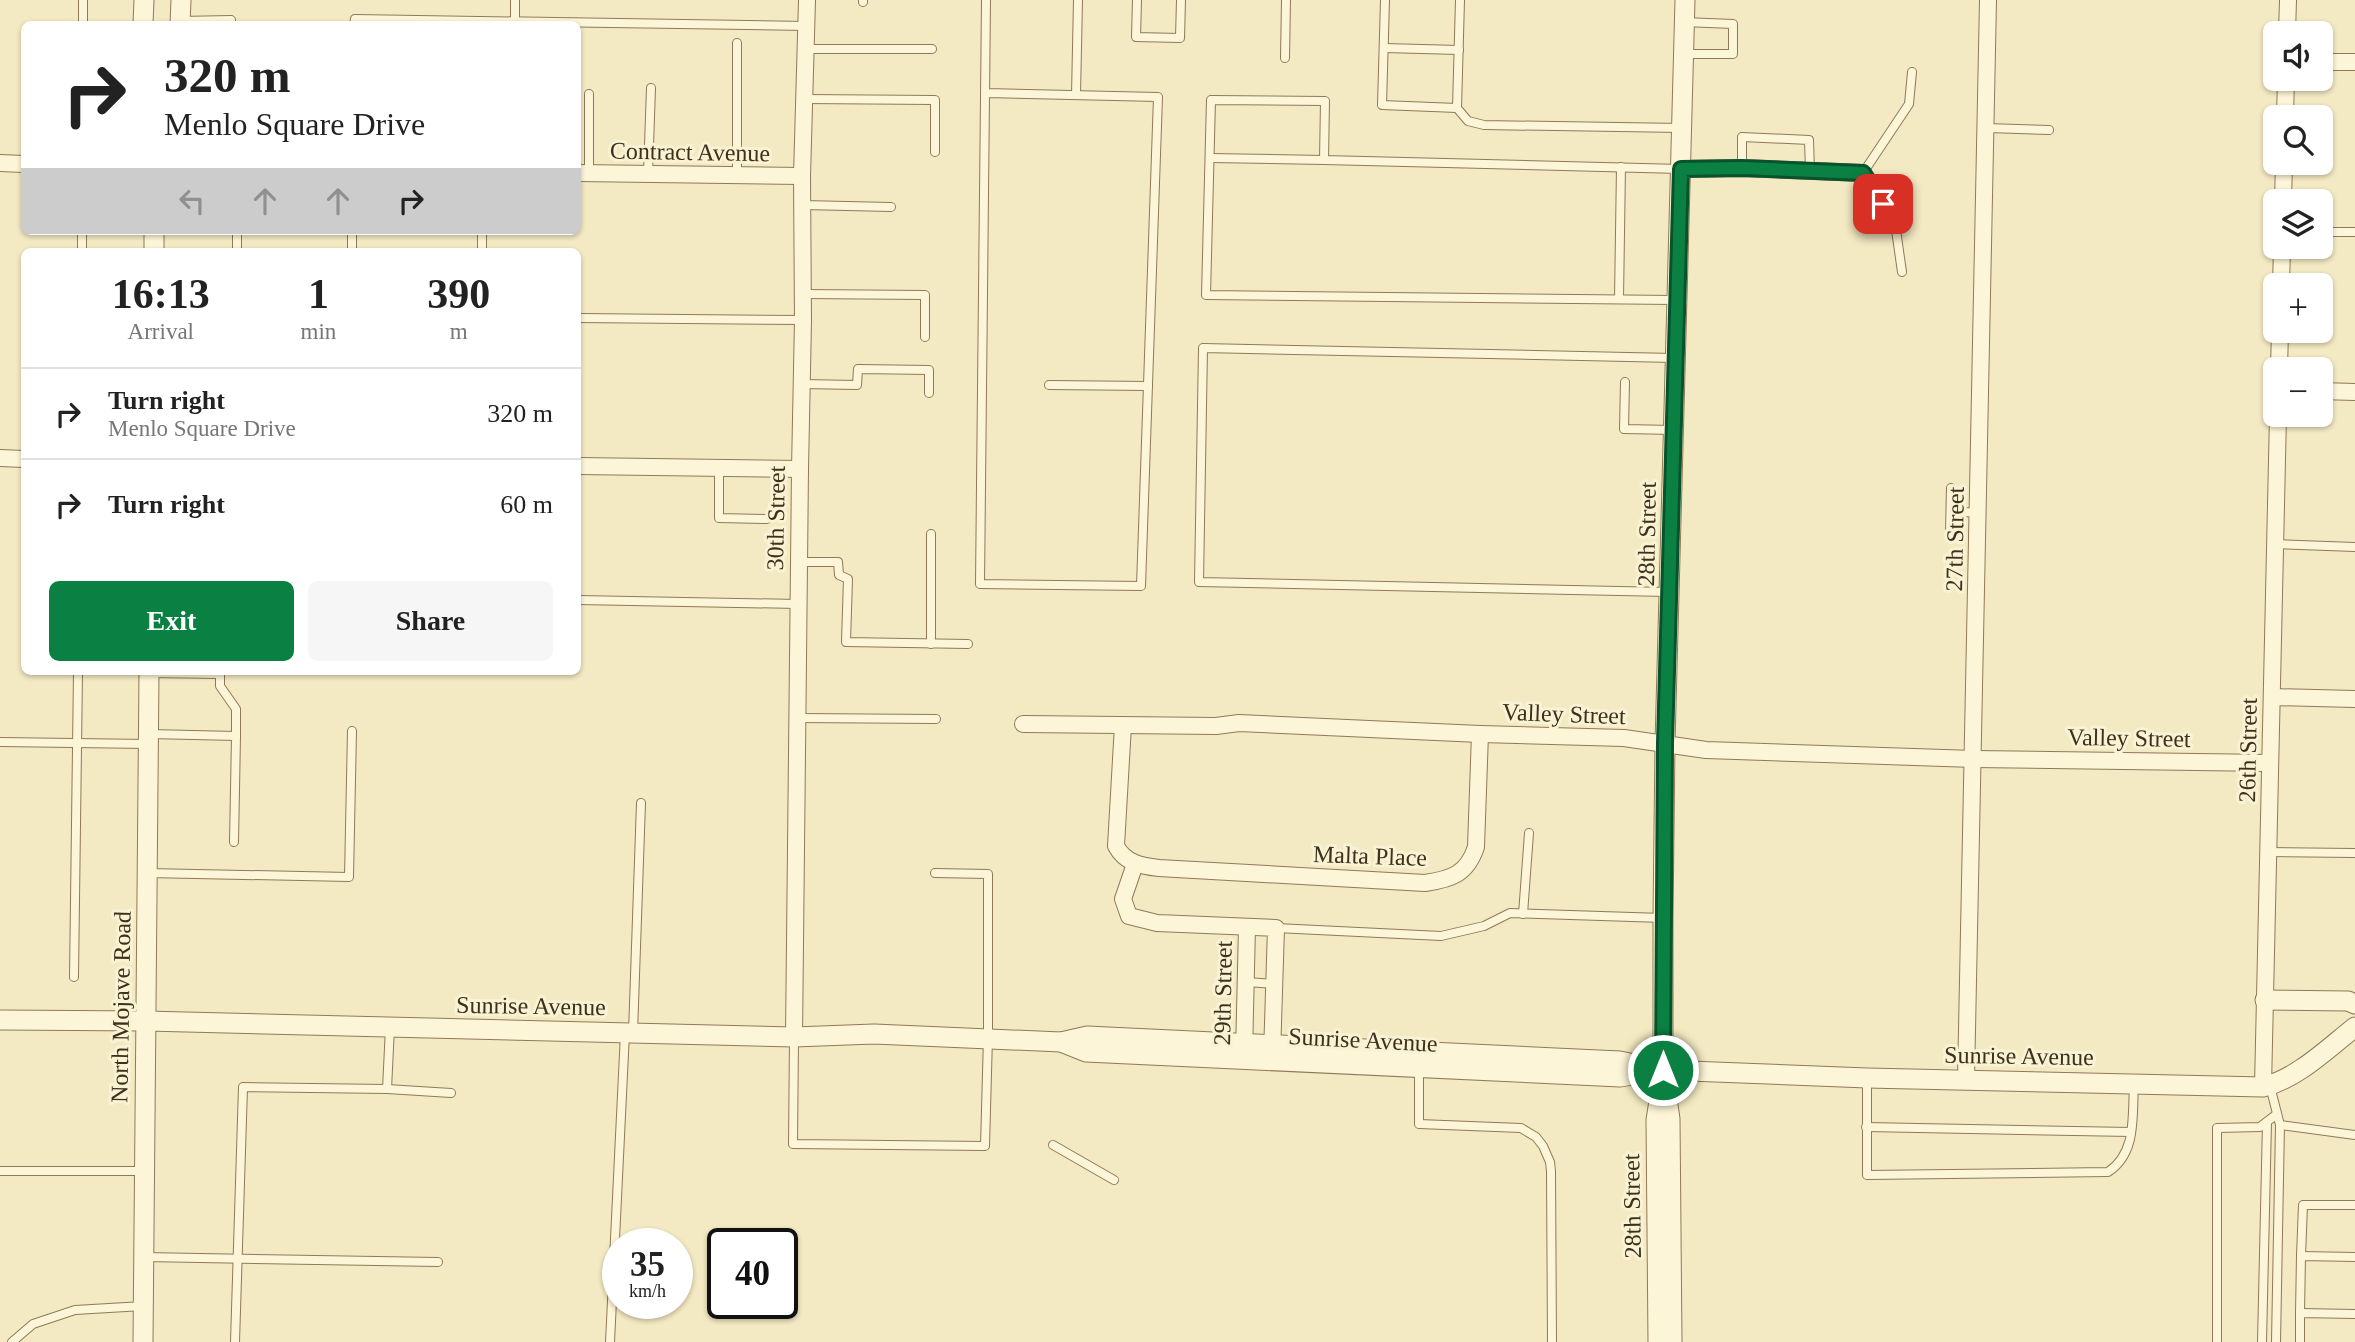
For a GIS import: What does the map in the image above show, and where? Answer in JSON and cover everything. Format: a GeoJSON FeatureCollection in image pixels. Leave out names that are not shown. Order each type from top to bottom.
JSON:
{"type":"FeatureCollection","features":[{"type":"Feature","properties":{"kind":"street"},"geometry":{"type":"LineString","coordinates":[[143,21],[144,0]]}},
{"type":"Feature","properties":{"kind":"street"},"geometry":{"type":"LineString","coordinates":[[180,21],[181,0]]}},
{"type":"Feature","properties":{"kind":"street","name":"30th Street"},"geometry":{"type":"LineString","coordinates":[[794,1037],[803,320],[802,176],[807,0]]}},
{"type":"Feature","properties":{"kind":"street","name":"28th Street"},"geometry":{"type":"LineString","coordinates":[[1658,1342],[1656,1120],[1663,1070],[1665,743],[1685,0]]}},
{"type":"Feature","properties":{"kind":"street","name":"27th Street"},"geometry":{"type":"LineString","coordinates":[[1966,1079],[1988,0]]}},
{"type":"Feature","properties":{"kind":"street"},"geometry":{"type":"LineString","coordinates":[[2287,21],[2288,0]]}},
{"type":"Feature","properties":{"kind":"street"},"geometry":{"type":"LineString","coordinates":[[2333,62],[2355,62]]}},
{"type":"Feature","properties":{"kind":"street"},"geometry":{"type":"LineString","coordinates":[[0,163],[21,164]]}},
{"type":"Feature","properties":{"kind":"street"},"geometry":{"type":"LineString","coordinates":[[1681,169],[1742,168],[1863,173]]}},
{"type":"Feature","properties":{"kind":"street","name":"Contract Avenue"},"geometry":{"type":"LineString","coordinates":[[583,173],[802,176]]}},
{"type":"Feature","properties":{"kind":"street"},"geometry":{"type":"LineString","coordinates":[[2333,391],[2355,392]]}},
{"type":"Feature","properties":{"kind":"street","name":"26th Street"},"geometry":{"type":"LineString","coordinates":[[2267,1086],[2264,1000],[2278,427]]}},
{"type":"Feature","properties":{"kind":"street"},"geometry":{"type":"LineString","coordinates":[[0,458],[21,459]]}},
{"type":"Feature","properties":{"kind":"street"},"geometry":{"type":"LineString","coordinates":[[581,466],[800,469]]}},
{"type":"Feature","properties":{"kind":"street","name":"North Mojave Road"},"geometry":{"type":"LineString","coordinates":[[142,1342],[149,675]]}},
{"type":"Feature","properties":{"kind":"street"},"geometry":{"type":"LineString","coordinates":[[2272,697],[2355,699]]}},
{"type":"Feature","properties":{"kind":"street","name":"Valley Street"},"geometry":{"type":"LineString","coordinates":[[1023,724],[1216,726],[1239,723],[1624,738],[1706,750],[1974,759],[2270,763]]}},
{"type":"Feature","properties":{"kind":"street"},"geometry":{"type":"LineString","coordinates":[[1124,725],[1116,846],[1120,854],[1135,864]]}},
{"type":"Feature","properties":{"kind":"street","name":"Malta Place"},"geometry":{"type":"LineString","coordinates":[[1135,864],[1159,868],[1425,883],[1456,875],[1466,868],[1476,847],[1480,734]]}},
{"type":"Feature","properties":{"kind":"street","name":"29th Street"},"geometry":{"type":"LineString","coordinates":[[1135,864],[1124,899],[1129,916],[1157,923],[1276,928],[1273,1053]]}},
{"type":"Feature","properties":{"kind":"street","name":"29th Street"},"geometry":{"type":"LineString","coordinates":[[1244,1051],[1247,927]]}},
{"type":"Feature","properties":{"kind":"street"},"geometry":{"type":"LineString","coordinates":[[2264,1000],[2355,1003]]}},
{"type":"Feature","properties":{"kind":"street","name":"Sunrise Avenue"},"geometry":{"type":"LineString","coordinates":[[0,1020],[146,1021],[794,1037],[874,1034],[1061,1042],[1087,1036],[1419,1068],[1620,1077],[1663,1070]]}},
{"type":"Feature","properties":{"kind":"street"},"geometry":{"type":"LineString","coordinates":[[2267,1086],[2305,1066],[2355,1027]]}},
{"type":"Feature","properties":{"kind":"street","name":"Sunrise Avenue"},"geometry":{"type":"LineString","coordinates":[[1273,1053],[1620,1061],[1663,1070],[1867,1078],[2267,1086]]}},
{"type":"Feature","properties":{"kind":"street","name":"28th Street"},"geometry":{"type":"LineString","coordinates":[[1663,1070],[1670,1119],[1672,1342]]}},
{"type":"Feature","properties":{"kind":"lane"},"geometry":{"type":"LineString","coordinates":[[83,0],[83,21]]}},
{"type":"Feature","properties":{"kind":"lane"},"geometry":{"type":"LineString","coordinates":[[355,21],[515,21],[515,0]]}},
{"type":"Feature","properties":{"kind":"lane"},"geometry":{"type":"LineString","coordinates":[[986,0],[980,584],[1141,586],[1158,97],[986,93]]}},
{"type":"Feature","properties":{"kind":"lane"},"geometry":{"type":"LineString","coordinates":[[1076,95],[1078,0]]}},
{"type":"Feature","properties":{"kind":"lane"},"geometry":{"type":"LineString","coordinates":[[1136,0],[1136,37],[1180,38],[1181,0]]}},
{"type":"Feature","properties":{"kind":"lane"},"geometry":{"type":"LineString","coordinates":[[1286,0],[1286,58]]}},
{"type":"Feature","properties":{"kind":"lane"},"geometry":{"type":"LineString","coordinates":[[1385,0],[1382,105],[1457,107]]}},
{"type":"Feature","properties":{"kind":"lane"},"geometry":{"type":"LineString","coordinates":[[1460,0],[1457,107],[1468,121],[1484,125],[1682,128]]}},
{"type":"Feature","properties":{"kind":"lane"},"geometry":{"type":"LineString","coordinates":[[214,21],[231,21]]}},
{"type":"Feature","properties":{"kind":"lane"},"geometry":{"type":"LineString","coordinates":[[581,22],[806,26]]}},
{"type":"Feature","properties":{"kind":"lane"},"geometry":{"type":"LineString","coordinates":[[1683,54],[1733,54],[1733,24],[1684,22]]}},
{"type":"Feature","properties":{"kind":"lane"},"geometry":{"type":"LineString","coordinates":[[737,43],[737,175]]}},
{"type":"Feature","properties":{"kind":"lane"},"geometry":{"type":"LineString","coordinates":[[805,49],[932,48]]}},
{"type":"Feature","properties":{"kind":"lane"},"geometry":{"type":"LineString","coordinates":[[1384,48],[1459,50]]}},
{"type":"Feature","properties":{"kind":"lane"},"geometry":{"type":"LineString","coordinates":[[1902,272],[1896,230],[1863,173],[1909,104],[1912,72]]}},
{"type":"Feature","properties":{"kind":"lane"},"geometry":{"type":"LineString","coordinates":[[649,174],[651,88]]}},
{"type":"Feature","properties":{"kind":"lane"},"geometry":{"type":"LineString","coordinates":[[583,173],[589,94]]}},
{"type":"Feature","properties":{"kind":"lane"},"geometry":{"type":"LineString","coordinates":[[804,99],[935,100],[935,152]]}},
{"type":"Feature","properties":{"kind":"lane"},"geometry":{"type":"LineString","coordinates":[[1324,160],[1325,102],[1211,100],[1206,295],[1678,300]]}},
{"type":"Feature","properties":{"kind":"lane"},"geometry":{"type":"LineString","coordinates":[[1986,128],[2049,130]]}},
{"type":"Feature","properties":{"kind":"lane"},"geometry":{"type":"LineString","coordinates":[[1742,168],[1742,137],[1809,140],[1810,171]]}},
{"type":"Feature","properties":{"kind":"lane"},"geometry":{"type":"LineString","coordinates":[[1210,158],[1681,169]]}},
{"type":"Feature","properties":{"kind":"lane"},"geometry":{"type":"LineString","coordinates":[[1619,299],[1621,167]]}},
{"type":"Feature","properties":{"kind":"lane"},"geometry":{"type":"LineString","coordinates":[[803,205],[891,206]]}},
{"type":"Feature","properties":{"kind":"lane"},"geometry":{"type":"LineString","coordinates":[[2333,232],[2355,232]]}},
{"type":"Feature","properties":{"kind":"lane"},"geometry":{"type":"LineString","coordinates":[[803,294],[925,295],[925,337]]}},
{"type":"Feature","properties":{"kind":"lane"},"geometry":{"type":"LineString","coordinates":[[581,318],[803,320]]}},
{"type":"Feature","properties":{"kind":"lane"},"geometry":{"type":"LineString","coordinates":[[1670,592],[1199,582],[1203,348],[1677,358]]}},
{"type":"Feature","properties":{"kind":"lane"},"geometry":{"type":"LineString","coordinates":[[802,384],[857,385],[858,369],[929,370],[929,393]]}},
{"type":"Feature","properties":{"kind":"lane"},"geometry":{"type":"LineString","coordinates":[[1625,382],[1624,429],[1674,430]]}},
{"type":"Feature","properties":{"kind":"lane"},"geometry":{"type":"LineString","coordinates":[[1049,385],[1148,386]]}},
{"type":"Feature","properties":{"kind":"lane"},"geometry":{"type":"LineString","coordinates":[[719,468],[719,518],[767,519]]}},
{"type":"Feature","properties":{"kind":"lane"},"geometry":{"type":"LineString","coordinates":[[1950,532],[1951,488]]}},
{"type":"Feature","properties":{"kind":"lane"},"geometry":{"type":"LineString","coordinates":[[1951,511],[1978,513]]}},
{"type":"Feature","properties":{"kind":"lane"},"geometry":{"type":"LineString","coordinates":[[931,534],[931,644]]}},
{"type":"Feature","properties":{"kind":"lane"},"geometry":{"type":"LineString","coordinates":[[2275,544],[2355,547]]}},
{"type":"Feature","properties":{"kind":"lane"},"geometry":{"type":"LineString","coordinates":[[799,562],[838,562],[839,575],[848,579],[846,642],[968,644]]}},
{"type":"Feature","properties":{"kind":"lane"},"geometry":{"type":"LineString","coordinates":[[581,600],[798,604]]}},
{"type":"Feature","properties":{"kind":"lane"},"geometry":{"type":"LineString","coordinates":[[74,977],[78,675]]}},
{"type":"Feature","properties":{"kind":"lane"},"geometry":{"type":"LineString","coordinates":[[220,675],[220,686],[236,709],[234,842]]}},
{"type":"Feature","properties":{"kind":"lane"},"geometry":{"type":"LineString","coordinates":[[797,718],[936,719]]}},
{"type":"Feature","properties":{"kind":"lane"},"geometry":{"type":"LineString","coordinates":[[147,873],[349,877],[352,731]]}},
{"type":"Feature","properties":{"kind":"lane"},"geometry":{"type":"LineString","coordinates":[[0,742],[77,743],[236,736]]}},
{"type":"Feature","properties":{"kind":"lane"},"geometry":{"type":"LineString","coordinates":[[610,1342],[641,803]]}},
{"type":"Feature","properties":{"kind":"lane"},"geometry":{"type":"LineString","coordinates":[[1522,914],[1528,833]]}},
{"type":"Feature","properties":{"kind":"lane"},"geometry":{"type":"LineString","coordinates":[[2268,852],[2355,853]]}},
{"type":"Feature","properties":{"kind":"lane"},"geometry":{"type":"LineString","coordinates":[[794,1037],[793,1144],[985,1146],[988,874],[935,873]]}},
{"type":"Feature","properties":{"kind":"lane"},"geometry":{"type":"LineString","coordinates":[[1276,928],[1441,936],[1483,926],[1510,913],[1663,918]]}},
{"type":"Feature","properties":{"kind":"lane"},"geometry":{"type":"LineString","coordinates":[[1246,982],[1274,984]]}},
{"type":"Feature","properties":{"kind":"lane"},"geometry":{"type":"LineString","coordinates":[[387,1089],[390,1027]]}},
{"type":"Feature","properties":{"kind":"lane"},"geometry":{"type":"LineString","coordinates":[[1419,1068],[1419,1124],[1521,1128],[1536,1137],[1547,1153],[1551,1171],[1552,1342]]}},
{"type":"Feature","properties":{"kind":"lane"},"geometry":{"type":"LineString","coordinates":[[1867,1078],[1867,1175],[2108,1172],[2120,1164],[2130,1145],[2134,1083]]}},
{"type":"Feature","properties":{"kind":"lane"},"geometry":{"type":"LineString","coordinates":[[2267,1086],[2280,1125],[2276,1342]]}},
{"type":"Feature","properties":{"kind":"lane"},"geometry":{"type":"LineString","coordinates":[[235,1342],[243,1087],[387,1089],[451,1093]]}},
{"type":"Feature","properties":{"kind":"lane"},"geometry":{"type":"LineString","coordinates":[[2217,1342],[2217,1128],[2260,1127],[2277,1114]]}},
{"type":"Feature","properties":{"kind":"lane"},"geometry":{"type":"LineString","coordinates":[[2262,1342],[2267,1122]]}},
{"type":"Feature","properties":{"kind":"lane"},"geometry":{"type":"LineString","coordinates":[[2280,1125],[2355,1135]]}},
{"type":"Feature","properties":{"kind":"lane"},"geometry":{"type":"LineString","coordinates":[[1866,1127],[2131,1132]]}},
{"type":"Feature","properties":{"kind":"lane"},"geometry":{"type":"LineString","coordinates":[[1053,1145],[1114,1180]]}},
{"type":"Feature","properties":{"kind":"lane"},"geometry":{"type":"LineString","coordinates":[[0,1171],[144,1171]]}},
{"type":"Feature","properties":{"kind":"lane"},"geometry":{"type":"LineString","coordinates":[[2300,1342],[2303,1205],[2355,1205]]}},
{"type":"Feature","properties":{"kind":"lane"},"geometry":{"type":"LineString","coordinates":[[2301,1256],[2355,1257]]}},
{"type":"Feature","properties":{"kind":"lane"},"geometry":{"type":"LineString","coordinates":[[144,1257],[438,1262]]}},
{"type":"Feature","properties":{"kind":"lane"},"geometry":{"type":"LineString","coordinates":[[12,1342],[33,1324],[75,1310],[143,1306]]}},
{"type":"Feature","properties":{"kind":"lane"},"geometry":{"type":"LineString","coordinates":[[2300,1313],[2355,1314]]}},
{"type":"Feature","properties":{"kind":"route"},"geometry":{"type":"LineString","coordinates":[[1663,1070],[1665,743],[1681,169],[1742,168],[1863,173],[1883,204]]}}]}
